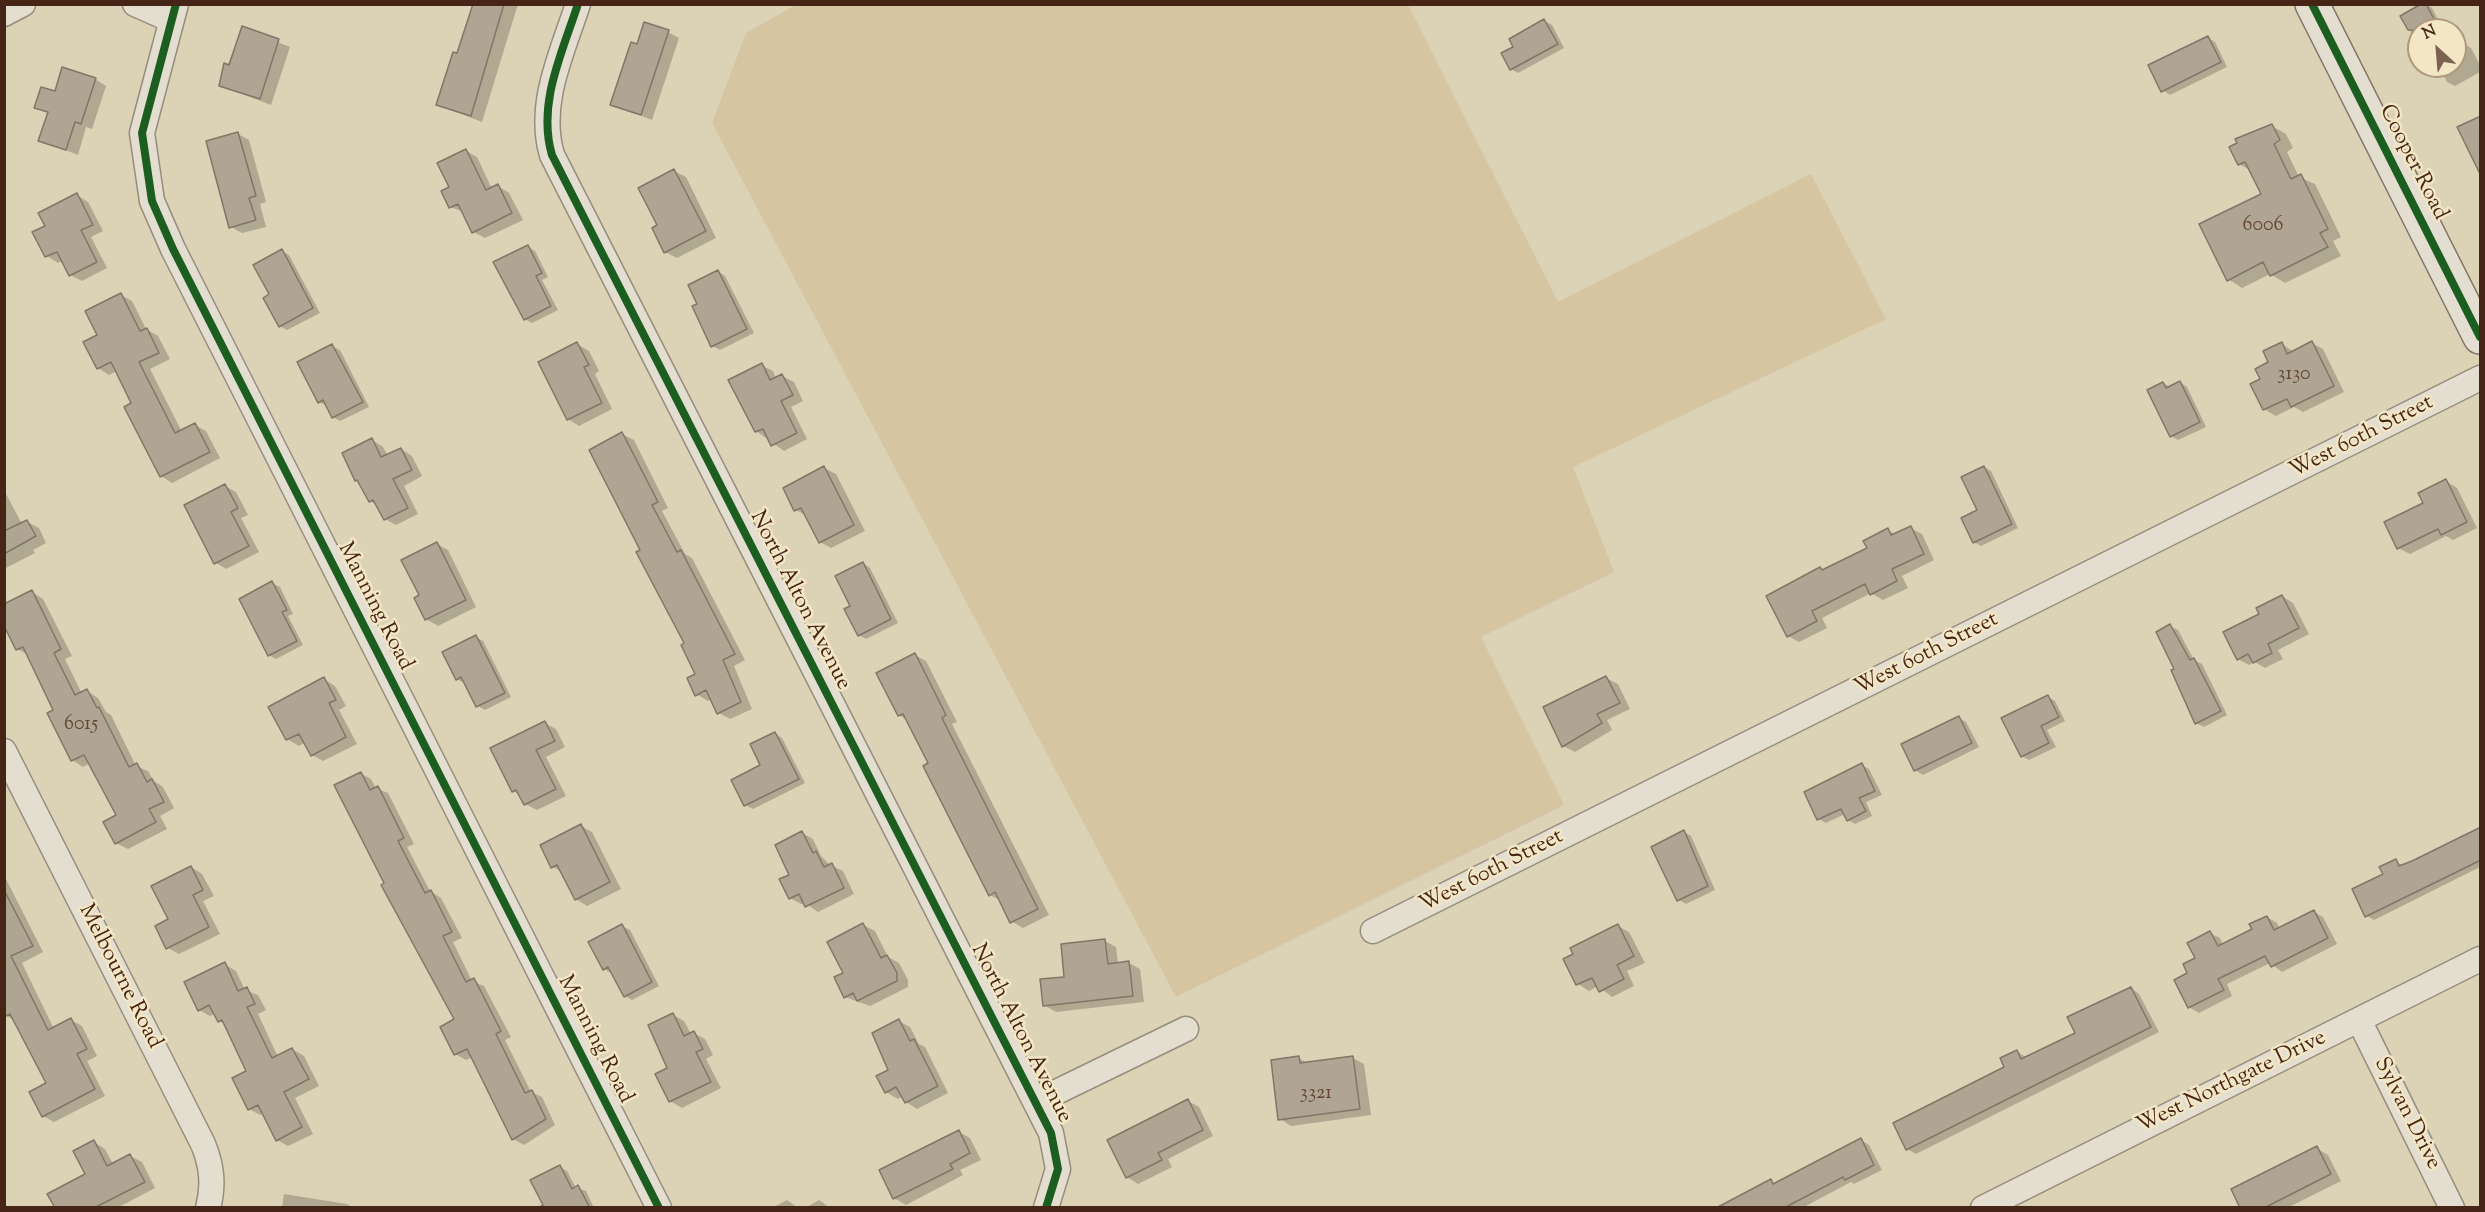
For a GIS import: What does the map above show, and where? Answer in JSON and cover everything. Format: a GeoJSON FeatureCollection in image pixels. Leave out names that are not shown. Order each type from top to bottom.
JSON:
{"type":"FeatureCollection","features":[{"type":"Feature","properties":{"kind":"main road","name":"Cooper Road"},"geometry":{"type":"LineString","coordinates":[[2312,4],[2481,337]]}},
{"type":"Feature","properties":{"kind":"street"},"geometry":{"type":"LineString","coordinates":[[4,14],[23,4]]}},
{"type":"Feature","properties":{"kind":"street"},"geometry":{"type":"LineString","coordinates":[[135,4],[174,12]]}},
{"type":"Feature","properties":{"kind":"street","name":"North Alton Avenue"},"geometry":{"type":"LineString","coordinates":[[578,4],[547,102],[546,129],[552,155],[1051,1132],[1057,1159],[1054,1184],[1046,1208]]}},
{"type":"Feature","properties":{"kind":"street","name":"Manning Road"},"geometry":{"type":"LineString","coordinates":[[174,12],[142,133],[152,201],[178,260],[659,1208]]}},
{"type":"Feature","properties":{"kind":"street","name":"West 60th Street"},"geometry":{"type":"LineString","coordinates":[[1373,931],[2481,378]]}},
{"type":"Feature","properties":{"kind":"street","name":"Melbourne Road"},"geometry":{"type":"LineString","coordinates":[[4,751],[204,1144],[212,1171],[212,1195],[208,1208]]}},
{"type":"Feature","properties":{"kind":"street","name":"West Northgate Drive"},"geometry":{"type":"LineString","coordinates":[[1986,1207],[2481,959]]}},
{"type":"Feature","properties":{"kind":"street","name":"Sylvan Drive"},"geometry":{"type":"LineString","coordinates":[[2359,1020],[2452,1208]]}},
{"type":"Feature","properties":{"kind":"street"},"geometry":{"type":"LineString","coordinates":[[1036,1102],[1186,1029]]}},
{"type":"Feature","properties":{"kind":"shaded area"},"geometry":{"type":"Polygon","coordinates":[[[796,5],[1408,5],[1558,302],[1811,174],[1886,319],[1573,467],[1614,572],[1481,637],[1564,805],[1176,997],[712,123],[746,33],[796,5]]]}},
{"type":"Feature","properties":{"kind":"building"},"geometry":{"type":"Polygon","coordinates":[[[473,4],[504,4],[471,116],[436,105],[453,52],[457,53],[473,4]]]}},
{"type":"Feature","properties":{"kind":"building"},"geometry":{"type":"Polygon","coordinates":[[[2421,4],[2426,4],[2434,18],[2407,18],[2407,28],[2400,16],[2421,4]]]}},
{"type":"Feature","properties":{"kind":"building"},"geometry":{"type":"Polygon","coordinates":[[[1544,19],[1558,44],[1510,70],[1501,53],[1513,47],[1509,39],[1544,19]]]}},
{"type":"Feature","properties":{"kind":"building"},"geometry":{"type":"Polygon","coordinates":[[[644,22],[669,30],[641,115],[610,105],[631,42],[637,44],[644,22]]]}},
{"type":"Feature","properties":{"kind":"building"},"geometry":{"type":"Polygon","coordinates":[[[242,26],[279,39],[260,99],[219,86],[224,63],[229,65],[242,26]]]}},
{"type":"Feature","properties":{"kind":"building"},"geometry":{"type":"Polygon","coordinates":[[[2208,36],[2221,62],[2161,92],[2148,65],[2208,36]]]}},
{"type":"Feature","properties":{"kind":"building"},"geometry":{"type":"Polygon","coordinates":[[[62,67],[96,78],[81,124],[75,122],[66,150],[38,141],[48,112],[34,108],[41,87],[55,91],[62,67]]]}},
{"type":"Feature","properties":{"kind":"building"},"geometry":{"type":"Polygon","coordinates":[[[2481,116],[2481,176],[2457,127],[2481,116]]]}},
{"type":"Feature","properties":{"kind":"building"},"geometry":{"type":"Polygon","coordinates":[[[2272,124],[2280,140],[2274,144],[2291,179],[2301,174],[2328,229],[2320,233],[2328,247],[2270,276],[2263,262],[2227,281],[2199,224],[2261,194],[2245,162],[2238,165],[2229,147],[2237,143],[2235,139],[2272,124]]]}},
{"type":"Feature","properties":{"kind":"building"},"geometry":{"type":"Polygon","coordinates":[[[238,132],[256,196],[249,198],[256,220],[229,228],[206,141],[238,132]]]}},
{"type":"Feature","properties":{"kind":"building"},"geometry":{"type":"Polygon","coordinates":[[[466,149],[486,190],[498,184],[512,213],[472,233],[458,204],[449,208],[441,191],[449,187],[437,163],[466,149]]]}},
{"type":"Feature","properties":{"kind":"building"},"geometry":{"type":"Polygon","coordinates":[[[674,169],[706,231],[664,253],[652,228],[657,225],[638,188],[674,169]]]}},
{"type":"Feature","properties":{"kind":"building"},"geometry":{"type":"Polygon","coordinates":[[[77,193],[93,225],[81,230],[97,262],[69,276],[57,252],[45,257],[32,232],[45,226],[38,213],[77,193]]]}},
{"type":"Feature","properties":{"kind":"building"},"geometry":{"type":"Polygon","coordinates":[[[528,245],[542,273],[536,276],[551,306],[524,320],[493,262],[528,245]]]}},
{"type":"Feature","properties":{"kind":"building"},"geometry":{"type":"Polygon","coordinates":[[[282,249],[313,308],[279,327],[263,298],[269,294],[253,265],[282,249]]]}},
{"type":"Feature","properties":{"kind":"building"},"geometry":{"type":"Polygon","coordinates":[[[718,270],[747,329],[711,347],[692,306],[697,304],[688,285],[718,270]]]}},
{"type":"Feature","properties":{"kind":"building"},"geometry":{"type":"Polygon","coordinates":[[[121,293],[140,331],[147,328],[159,353],[139,362],[175,433],[195,423],[210,452],[160,477],[124,407],[131,403],[111,362],[97,369],[83,342],[97,335],[85,311],[121,293]]]}},
{"type":"Feature","properties":{"kind":"building"},"geometry":{"type":"Polygon","coordinates":[[[2312,341],[2334,386],[2291,407],[2287,399],[2263,410],[2250,384],[2260,379],[2255,369],[2268,362],[2263,351],[2282,342],[2287,354],[2312,341]]]}},
{"type":"Feature","properties":{"kind":"building"},"geometry":{"type":"Polygon","coordinates":[[[577,342],[589,365],[584,367],[602,403],[567,420],[538,362],[577,342]]]}},
{"type":"Feature","properties":{"kind":"building"},"geometry":{"type":"Polygon","coordinates":[[[332,344],[363,402],[332,418],[323,400],[318,403],[297,362],[332,344]]]}},
{"type":"Feature","properties":{"kind":"building"},"geometry":{"type":"Polygon","coordinates":[[[762,363],[770,380],[782,374],[793,395],[781,401],[797,433],[771,446],[763,429],[755,432],[728,380],[762,363]]]}},
{"type":"Feature","properties":{"kind":"building"},"geometry":{"type":"Polygon","coordinates":[[[2180,381],[2200,422],[2170,437],[2147,390],[2163,382],[2166,388],[2180,381]]]}},
{"type":"Feature","properties":{"kind":"building"},"geometry":{"type":"Polygon","coordinates":[[[622,432],[658,502],[652,505],[677,552],[681,550],[735,654],[723,660],[741,702],[717,714],[706,690],[695,696],[687,678],[695,674],[681,645],[684,643],[636,552],[640,550],[589,450],[622,432]]]}},
{"type":"Feature","properties":{"kind":"building"},"geometry":{"type":"Polygon","coordinates":[[[372,438],[381,457],[401,448],[412,470],[393,479],[408,508],[384,520],[373,500],[369,502],[357,480],[355,481],[342,453],[372,438]]]}},
{"type":"Feature","properties":{"kind":"building"},"geometry":{"type":"Polygon","coordinates":[[[824,466],[854,525],[819,543],[801,508],[794,511],[783,488],[824,466]]]}},
{"type":"Feature","properties":{"kind":"building"},"geometry":{"type":"Polygon","coordinates":[[[1984,466],[2012,524],[1973,543],[1961,518],[1977,510],[1961,477],[1984,466]]]}},
{"type":"Feature","properties":{"kind":"building"},"geometry":{"type":"Polygon","coordinates":[[[2446,479],[2467,522],[2441,535],[2438,529],[2397,549],[2384,522],[2423,503],[2418,493],[2446,479]]]}},
{"type":"Feature","properties":{"kind":"building"},"geometry":{"type":"Polygon","coordinates":[[[225,484],[238,508],[231,512],[249,546],[214,564],[184,505],[225,484]]]}},
{"type":"Feature","properties":{"kind":"building"},"geometry":{"type":"Polygon","coordinates":[[[27,520],[36,536],[4,554],[4,531],[27,520]]]}},
{"type":"Feature","properties":{"kind":"building"},"geometry":{"type":"Polygon","coordinates":[[[1911,526],[1924,554],[1892,569],[1897,581],[1870,595],[1865,584],[1812,611],[1817,621],[1787,637],[1766,596],[1820,567],[1822,570],[1867,548],[1863,541],[1888,528],[1891,535],[1911,526]]]}},
{"type":"Feature","properties":{"kind":"building"},"geometry":{"type":"Polygon","coordinates":[[[437,542],[466,600],[425,620],[414,598],[419,595],[401,560],[437,542]]]}},
{"type":"Feature","properties":{"kind":"building"},"geometry":{"type":"Polygon","coordinates":[[[863,562],[891,619],[858,636],[844,609],[850,606],[835,576],[863,562]]]}},
{"type":"Feature","properties":{"kind":"building"},"geometry":{"type":"Polygon","coordinates":[[[272,581],[287,610],[282,612],[297,641],[268,656],[239,599],[272,581]]]}},
{"type":"Feature","properties":{"kind":"building"},"geometry":{"type":"Polygon","coordinates":[[[32,590],[61,649],[54,653],[75,695],[87,689],[97,708],[99,707],[129,767],[137,763],[147,782],[152,779],[164,802],[149,809],[156,822],[115,844],[103,822],[116,815],[84,755],[71,761],[47,713],[53,710],[23,647],[16,650],[4,626],[4,604],[32,590]]]}},
{"type":"Feature","properties":{"kind":"building"},"geometry":{"type":"Polygon","coordinates":[[[2282,595],[2299,628],[2268,644],[2272,653],[2253,663],[2248,654],[2237,660],[2223,632],[2259,614],[2256,608],[2282,595]]]}},
{"type":"Feature","properties":{"kind":"building"},"geometry":{"type":"Polygon","coordinates":[[[2170,624],[2190,660],[2194,658],[2221,711],[2195,724],[2171,670],[2174,669],[2156,632],[2170,624]]]}},
{"type":"Feature","properties":{"kind":"building"},"geometry":{"type":"Polygon","coordinates":[[[476,635],[505,693],[476,707],[461,677],[456,680],[442,652],[476,635]]]}},
{"type":"Feature","properties":{"kind":"building"},"geometry":{"type":"Polygon","coordinates":[[[915,653],[946,715],[942,718],[1038,909],[1010,923],[995,892],[989,896],[923,766],[928,763],[903,714],[898,716],[876,673],[915,653]]]}},
{"type":"Feature","properties":{"kind":"building"},"geometry":{"type":"Polygon","coordinates":[[[1606,676],[1620,703],[1597,714],[1602,723],[1562,747],[1543,707],[1606,676]]]}},
{"type":"Feature","properties":{"kind":"building"},"geometry":{"type":"Polygon","coordinates":[[[324,677],[336,700],[329,703],[346,737],[311,756],[299,734],[286,740],[268,707],[324,677]]]}},
{"type":"Feature","properties":{"kind":"building"},"geometry":{"type":"Polygon","coordinates":[[[2048,695],[2059,717],[2041,726],[2049,743],[2021,757],[2001,718],[2048,695]]]}},
{"type":"Feature","properties":{"kind":"building"},"geometry":{"type":"Polygon","coordinates":[[[1959,716],[1972,743],[1914,771],[1901,744],[1959,716]]]}},
{"type":"Feature","properties":{"kind":"building"},"geometry":{"type":"Polygon","coordinates":[[[545,721],[555,741],[536,750],[556,789],[524,805],[516,790],[512,792],[490,748],[545,721]]]}},
{"type":"Feature","properties":{"kind":"building"},"geometry":{"type":"Polygon","coordinates":[[[775,732],[799,779],[744,806],[731,780],[760,765],[750,744],[775,732]]]}},
{"type":"Feature","properties":{"kind":"building"},"geometry":{"type":"Polygon","coordinates":[[[1862,763],[1875,791],[1859,798],[1866,811],[1847,821],[1841,809],[1817,820],[1804,792],[1862,763]]]}},
{"type":"Feature","properties":{"kind":"building"},"geometry":{"type":"Polygon","coordinates":[[[361,772],[370,790],[378,786],[404,838],[398,841],[425,893],[431,890],[452,932],[443,936],[466,982],[474,978],[501,1031],[496,1034],[525,1093],[532,1090],[546,1119],[512,1140],[467,1049],[454,1055],[440,1027],[454,1019],[381,885],[384,883],[334,785],[361,772]]]}},
{"type":"Feature","properties":{"kind":"building"},"geometry":{"type":"Polygon","coordinates":[[[581,824],[610,882],[575,900],[557,865],[551,868],[540,845],[581,824]]]}},
{"type":"Feature","properties":{"kind":"building"},"geometry":{"type":"Polygon","coordinates":[[[2481,827],[2481,860],[2365,917],[2352,889],[2383,874],[2379,867],[2396,859],[2399,866],[2412,861],[2481,827]]]}},
{"type":"Feature","properties":{"kind":"building"},"geometry":{"type":"Polygon","coordinates":[[[1684,830],[1708,886],[1677,901],[1651,847],[1684,830]]]}},
{"type":"Feature","properties":{"kind":"building"},"geometry":{"type":"Polygon","coordinates":[[[802,831],[813,853],[816,851],[824,867],[832,863],[844,888],[805,907],[799,894],[789,899],[779,879],[789,875],[775,845],[802,831]]]}},
{"type":"Feature","properties":{"kind":"building"},"geometry":{"type":"Polygon","coordinates":[[[191,866],[203,890],[193,895],[209,927],[166,949],[155,926],[168,919],[151,886],[191,866]]]}},
{"type":"Feature","properties":{"kind":"building"},"geometry":{"type":"Polygon","coordinates":[[[4,890],[33,946],[11,956],[48,1030],[71,1018],[87,1049],[77,1054],[95,1089],[42,1117],[29,1092],[46,1083],[10,1014],[4,1017],[4,890]]]}},
{"type":"Feature","properties":{"kind":"building"},"geometry":{"type":"Polygon","coordinates":[[[2314,910],[2328,938],[2271,967],[2265,956],[2218,979],[2224,990],[2188,1008],[2174,980],[2187,973],[2183,964],[2195,958],[2187,943],[2210,931],[2218,946],[2252,929],[2249,924],[2267,916],[2274,930],[2314,910]]]}},
{"type":"Feature","properties":{"kind":"building"},"geometry":{"type":"Polygon","coordinates":[[[863,923],[881,958],[887,955],[897,973],[897,981],[857,1001],[853,993],[844,998],[834,977],[843,973],[827,942],[863,923]]]}},
{"type":"Feature","properties":{"kind":"building"},"geometry":{"type":"Polygon","coordinates":[[[622,924],[652,982],[624,997],[608,967],[603,970],[588,942],[622,924]]]}},
{"type":"Feature","properties":{"kind":"building"},"geometry":{"type":"Polygon","coordinates":[[[1618,924],[1634,956],[1617,965],[1624,979],[1599,992],[1592,978],[1576,985],[1563,959],[1573,954],[1570,948],[1618,924]]]}},
{"type":"Feature","properties":{"kind":"building"},"geometry":{"type":"Polygon","coordinates":[[[1105,939],[1108,964],[1129,961],[1133,996],[1043,1006],[1040,979],[1064,977],[1061,944],[1105,939]]]}},
{"type":"Feature","properties":{"kind":"building"},"geometry":{"type":"Polygon","coordinates":[[[225,962],[238,991],[247,987],[255,1004],[247,1007],[272,1058],[292,1048],[309,1079],[284,1092],[302,1127],[276,1141],[258,1105],[248,1110],[232,1078],[246,1071],[222,1020],[218,1022],[209,1005],[198,1011],[184,982],[225,962]]]}},
{"type":"Feature","properties":{"kind":"building"},"geometry":{"type":"Polygon","coordinates":[[[2131,987],[2151,1027],[1906,1150],[1893,1123],[2004,1067],[2000,1058],[2017,1050],[2021,1059],[2075,1033],[2067,1017],[2131,987]]]}},
{"type":"Feature","properties":{"kind":"building"},"geometry":{"type":"Polygon","coordinates":[[[673,1013],[684,1036],[694,1031],[703,1049],[696,1052],[711,1082],[669,1102],[655,1074],[667,1068],[648,1025],[673,1013]]]}},
{"type":"Feature","properties":{"kind":"building"},"geometry":{"type":"Polygon","coordinates":[[[899,1019],[910,1041],[914,1039],[938,1086],[905,1103],[896,1087],[885,1093],[876,1076],[888,1070],[872,1033],[899,1019]]]}},
{"type":"Feature","properties":{"kind":"building"},"geometry":{"type":"Polygon","coordinates":[[[1299,1056],[1300,1063],[1353,1056],[1360,1109],[1278,1120],[1271,1060],[1299,1056]]]}},
{"type":"Feature","properties":{"kind":"building"},"geometry":{"type":"Polygon","coordinates":[[[1188,1099],[1203,1130],[1158,1153],[1162,1160],[1126,1178],[1107,1140],[1188,1099]]]}},
{"type":"Feature","properties":{"kind":"building"},"geometry":{"type":"Polygon","coordinates":[[[959,1130],[970,1153],[950,1164],[953,1169],[893,1199],[879,1170],[959,1130]]]}},
{"type":"Feature","properties":{"kind":"building"},"geometry":{"type":"Polygon","coordinates":[[[1861,1138],[1874,1165],[1845,1180],[1843,1177],[1784,1208],[1716,1208],[1771,1179],[1773,1184],[1861,1138]]]}},
{"type":"Feature","properties":{"kind":"building"},"geometry":{"type":"Polygon","coordinates":[[[94,1140],[107,1166],[130,1154],[145,1182],[94,1208],[55,1208],[47,1194],[85,1174],[73,1151],[94,1140]]]}},
{"type":"Feature","properties":{"kind":"building"},"geometry":{"type":"Polygon","coordinates":[[[2317,1146],[2331,1174],[2264,1208],[2240,1208],[2231,1189],[2317,1146]]]}},
{"type":"Feature","properties":{"kind":"building"},"geometry":{"type":"Polygon","coordinates":[[[560,1165],[572,1189],[578,1185],[590,1208],[538,1208],[543,1205],[530,1180],[560,1165]]]}},
{"type":"Feature","properties":{"kind":"cycle path"},"geometry":{"type":"LineString","coordinates":[[176,4],[142,133],[152,201],[173,249],[659,1208]]}},
{"type":"Feature","properties":{"kind":"cycle path"},"geometry":{"type":"LineString","coordinates":[[578,4],[549,98],[547,117],[552,155],[1051,1133],[1058,1169],[1046,1208]]}},
{"type":"Feature","properties":{"kind":"cycle path"},"geometry":{"type":"LineString","coordinates":[[2312,4],[2480,337]]}}]}
